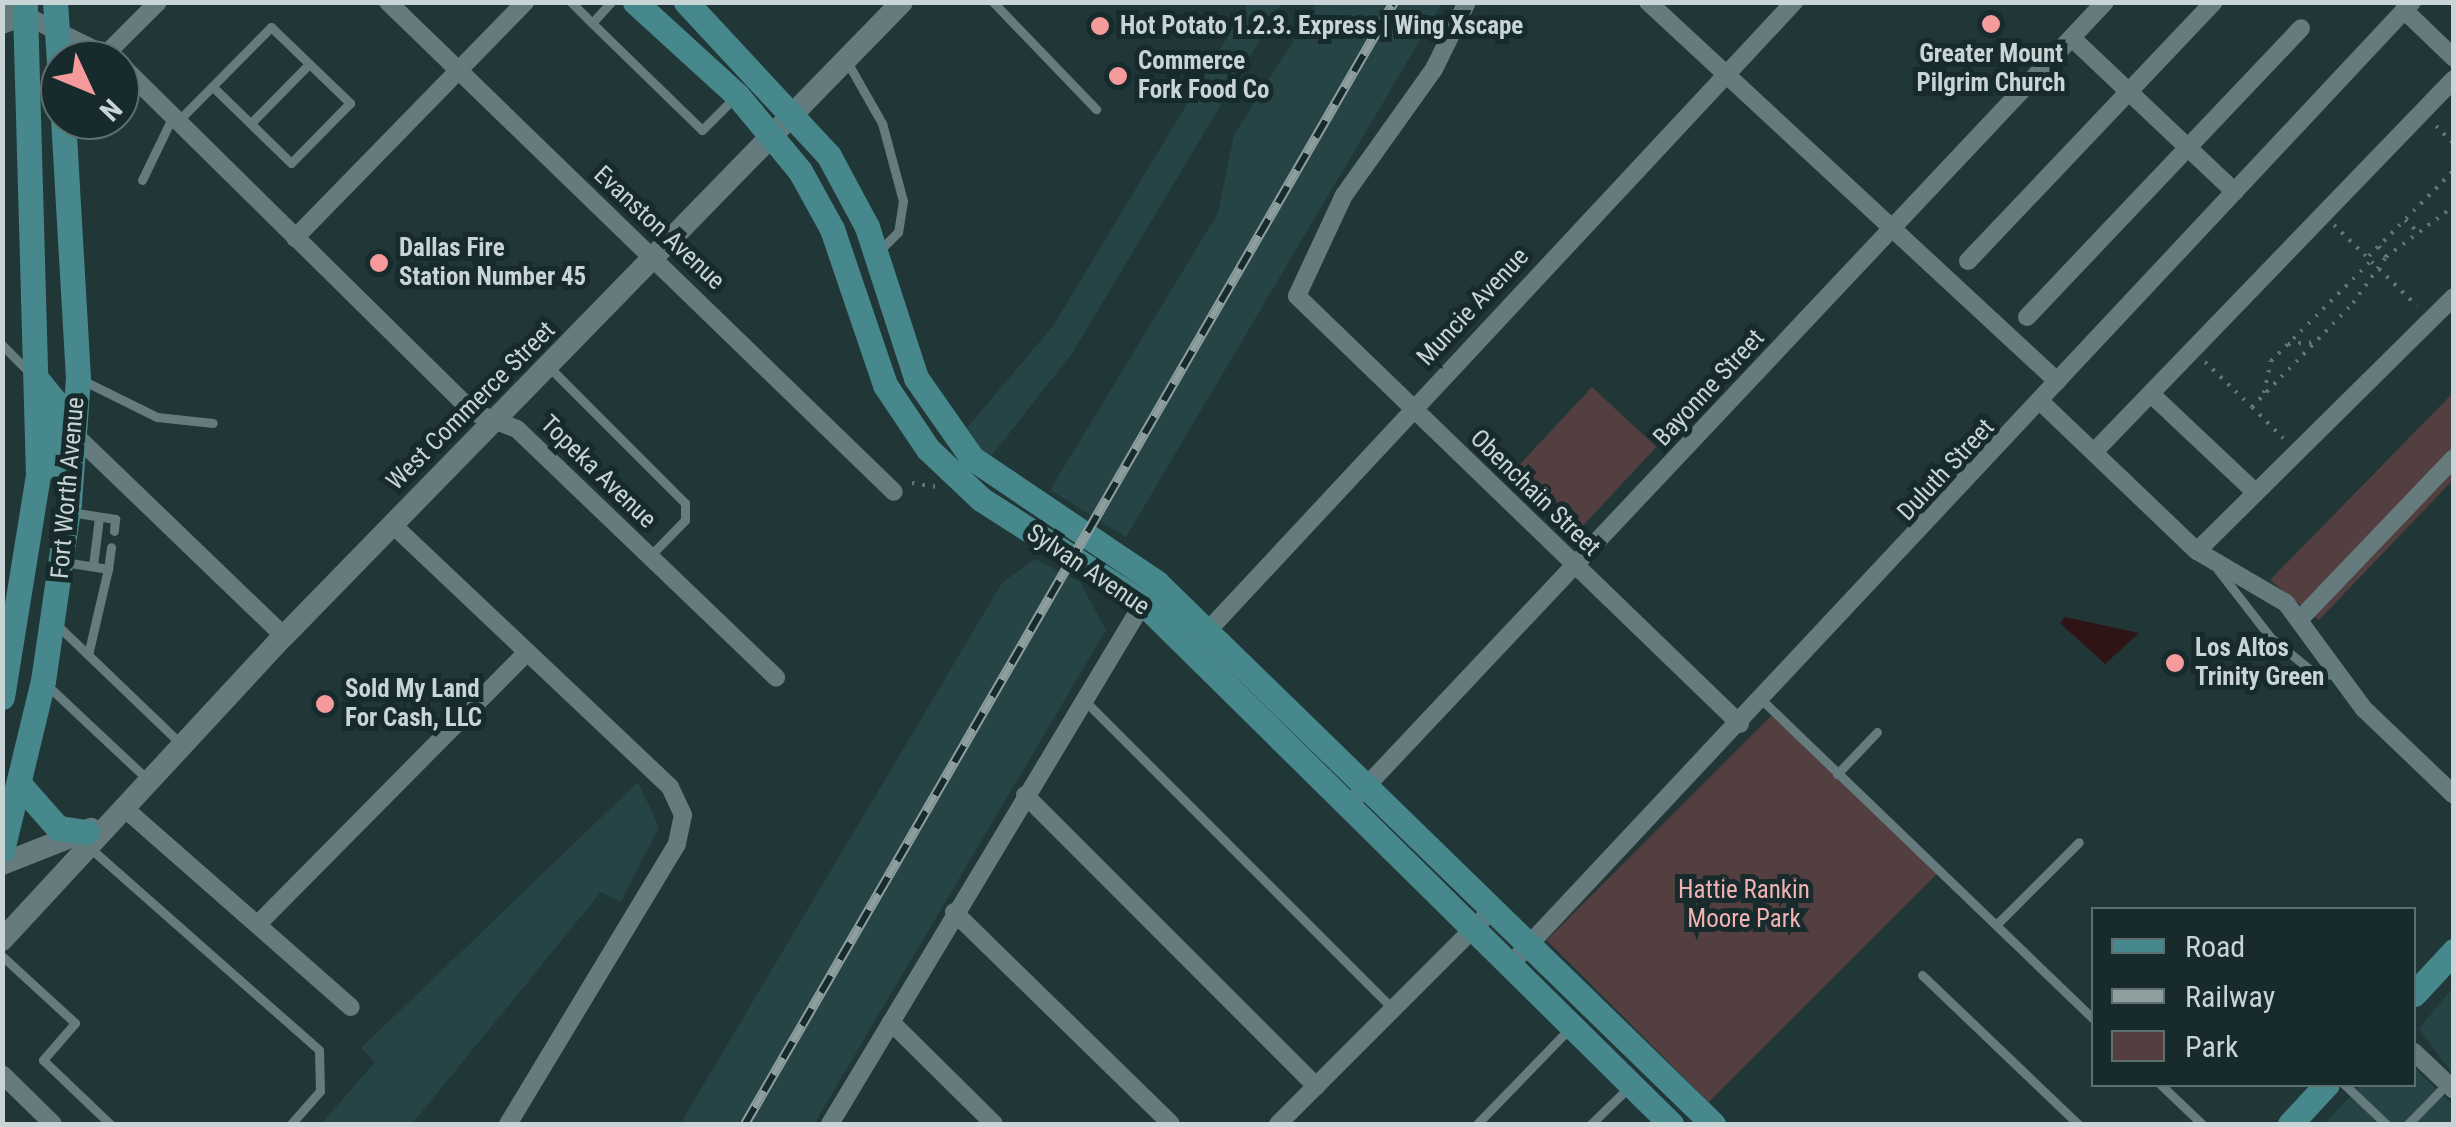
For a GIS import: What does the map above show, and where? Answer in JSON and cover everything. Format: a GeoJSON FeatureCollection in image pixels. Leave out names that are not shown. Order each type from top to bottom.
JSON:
{"type":"FeatureCollection","features":[{"type":"Feature","properties":{"kind":"main road"},"geometry":{"type":"LineString","coordinates":[[56,2],[58,40]]}},
{"type":"Feature","properties":{"kind":"main road","name":"Sylvan Avenue"},"geometry":{"type":"LineString","coordinates":[[636,2],[737,95],[773,134],[819,202],[885,386],[928,449],[981,499],[1200,639],[1368,785],[1528,947],[1713,1124]]}},
{"type":"Feature","properties":{"kind":"main road","name":"Sylvan Avenue"},"geometry":{"type":"LineString","coordinates":[[698,8],[796,111],[844,180],[876,254],[916,378],[972,458],[1131,563],[1348,806],[1672,1124]]}},
{"type":"Feature","properties":{"kind":"main road","name":"Fort Worth Avenue"},"geometry":{"type":"LineString","coordinates":[[2,697],[20,613],[40,383],[14,12]]}},
{"type":"Feature","properties":{"kind":"main road","name":"Fort Worth Avenue"},"geometry":{"type":"LineString","coordinates":[[2,850],[21,786],[14,754],[42,681],[69,507],[78,378],[64,140]]}},
{"type":"Feature","properties":{"kind":"main road"},"geometry":{"type":"LineString","coordinates":[[40,383],[58,404],[56,475],[69,507]]}},
{"type":"Feature","properties":{"kind":"main road"},"geometry":{"type":"LineString","coordinates":[[20,613],[54,618]]}},
{"type":"Feature","properties":{"kind":"main road"},"geometry":{"type":"LineString","coordinates":[[21,786],[58,828],[88,839]]}},
{"type":"Feature","properties":{"kind":"main road"},"geometry":{"type":"LineString","coordinates":[[2416,992],[2454,952]]}},
{"type":"Feature","properties":{"kind":"main road"},"geometry":{"type":"LineString","coordinates":[[2290,1124],[2324,1087]]}},
{"type":"Feature","properties":{"kind":"street"},"geometry":{"type":"LineString","coordinates":[[129,40],[158,2]]}},
{"type":"Feature","properties":{"kind":"street","name":"Evanston Avenue"},"geometry":{"type":"LineString","coordinates":[[388,2],[890,489]]}},
{"type":"Feature","properties":{"kind":"street"},"geometry":{"type":"LineString","coordinates":[[295,238],[525,2]]}},
{"type":"Feature","properties":{"kind":"street","name":"Obenchain Street"},"geometry":{"type":"LineString","coordinates":[[1467,2],[1434,69],[1344,195],[1298,296],[1410,410],[1740,724]]}},
{"type":"Feature","properties":{"kind":"street"},"geometry":{"type":"LineString","coordinates":[[1648,2],[2057,381]]}},
{"type":"Feature","properties":{"kind":"street","name":"Muncie Avenue"},"geometry":{"type":"LineString","coordinates":[[1200,639],[1794,2]]}},
{"type":"Feature","properties":{"kind":"street","name":"Bayonne Street"},"geometry":{"type":"LineString","coordinates":[[1348,806],[1577,568],[2105,2]]}},
{"type":"Feature","properties":{"kind":"street"},"geometry":{"type":"LineString","coordinates":[[1968,260],[2214,2]]}},
{"type":"Feature","properties":{"kind":"street","name":"West Commerce Street"},"geometry":{"type":"LineString","coordinates":[[2,940],[88,839],[846,60],[893,6]]}},
{"type":"Feature","properties":{"kind":"street"},"geometry":{"type":"LineString","coordinates":[[2408,6],[2454,58]]}},
{"type":"Feature","properties":{"kind":"street","name":"Duluth Street"},"geometry":{"type":"LineString","coordinates":[[1509,966],[2043,404],[2057,381],[2408,6]]}},
{"type":"Feature","properties":{"kind":"street","name":"Topeka Avenue"},"geometry":{"type":"LineString","coordinates":[[14,12],[74,40]]}},
{"type":"Feature","properties":{"kind":"street"},"geometry":{"type":"LineString","coordinates":[[2027,317],[2302,28]]}},
{"type":"Feature","properties":{"kind":"street"},"geometry":{"type":"LineString","coordinates":[[2072,38],[2235,192]]}},
{"type":"Feature","properties":{"kind":"street"},"geometry":{"type":"LineString","coordinates":[[2094,452],[2454,79]]}},
{"type":"Feature","properties":{"kind":"street","name":"Topeka Avenue"},"geometry":{"type":"LineString","coordinates":[[140,85],[473,412],[496,419],[650,556],[776,677]]}},
{"type":"Feature","properties":{"kind":"street"},"geometry":{"type":"LineString","coordinates":[[2204,556],[2255,492],[2454,297]]}},
{"type":"Feature","properties":{"kind":"street"},"geometry":{"type":"LineString","coordinates":[[2151,394],[2255,492]]}},
{"type":"Feature","properties":{"kind":"street"},"geometry":{"type":"LineString","coordinates":[[2043,404],[2204,556],[2301,618],[2344,677],[2454,795]]}},
{"type":"Feature","properties":{"kind":"street"},"geometry":{"type":"LineString","coordinates":[[74,435],[284,636]]}},
{"type":"Feature","properties":{"kind":"street"},"geometry":{"type":"LineString","coordinates":[[2301,618],[2454,458]]}},
{"type":"Feature","properties":{"kind":"street"},"geometry":{"type":"LineString","coordinates":[[392,525],[670,787],[683,815],[677,844],[508,1124]]}},
{"type":"Feature","properties":{"kind":"street"},"geometry":{"type":"LineString","coordinates":[[830,1124],[1143,602]]}},
{"type":"Feature","properties":{"kind":"street"},"geometry":{"type":"LineString","coordinates":[[258,924],[525,654]]}},
{"type":"Feature","properties":{"kind":"street"},"geometry":{"type":"LineString","coordinates":[[1025,794],[1316,1086]]}},
{"type":"Feature","properties":{"kind":"street"},"geometry":{"type":"LineString","coordinates":[[123,807],[351,1007]]}},
{"type":"Feature","properties":{"kind":"street","name":"West Commerce Street"},"geometry":{"type":"LineString","coordinates":[[2,864],[88,839]]}},
{"type":"Feature","properties":{"kind":"street"},"geometry":{"type":"LineString","coordinates":[[1278,1124],[1491,910]]}},
{"type":"Feature","properties":{"kind":"street"},"geometry":{"type":"LineString","coordinates":[[954,912],[1171,1124]]}},
{"type":"Feature","properties":{"kind":"street"},"geometry":{"type":"LineString","coordinates":[[891,1022],[994,1124]]}},
{"type":"Feature","properties":{"kind":"street"},"geometry":{"type":"LineString","coordinates":[[2416,1054],[2450,1087]]}},
{"type":"Feature","properties":{"kind":"street"},"geometry":{"type":"LineString","coordinates":[[2,1074],[53,1124]]}},
{"type":"Feature","properties":{"kind":"lane"},"geometry":{"type":"LineString","coordinates":[[571,2],[702,130],[737,95]]}},
{"type":"Feature","properties":{"kind":"lane"},"geometry":{"type":"LineString","coordinates":[[592,23],[611,2]]}},
{"type":"Feature","properties":{"kind":"lane"},"geometry":{"type":"LineString","coordinates":[[993,2],[1096,109]]}},
{"type":"Feature","properties":{"kind":"lane"},"geometry":{"type":"LineString","coordinates":[[142,180],[175,120],[270,27],[350,103],[292,162],[212,86]]}},
{"type":"Feature","properties":{"kind":"lane"},"geometry":{"type":"LineString","coordinates":[[846,60],[882,124],[902,201],[898,232],[876,254]]}},
{"type":"Feature","properties":{"kind":"lane"},"geometry":{"type":"LineString","coordinates":[[251,124],[309,64]]}},
{"type":"Feature","properties":{"kind":"lane"},"geometry":{"type":"LineString","coordinates":[[2,345],[40,383]]}},
{"type":"Feature","properties":{"kind":"lane"},"geometry":{"type":"LineString","coordinates":[[548,366],[685,503],[685,520],[650,556]]}},
{"type":"Feature","properties":{"kind":"lane"},"geometry":{"type":"LineString","coordinates":[[78,378],[157,417],[213,422]]}},
{"type":"Feature","properties":{"kind":"lane"},"geometry":{"type":"LineString","coordinates":[[69,507],[115,519],[114,531]]}},
{"type":"Feature","properties":{"kind":"lane"},"geometry":{"type":"LineString","coordinates":[[93,566],[100,517]]}},
{"type":"Feature","properties":{"kind":"lane"},"geometry":{"type":"LineString","coordinates":[[88,655],[111,547]]}},
{"type":"Feature","properties":{"kind":"lane"},"geometry":{"type":"LineString","coordinates":[[2204,556],[2271,638],[2313,672],[2344,677]]}},
{"type":"Feature","properties":{"kind":"lane"},"geometry":{"type":"LineString","coordinates":[[62,562],[108,568]]}},
{"type":"Feature","properties":{"kind":"lane"},"geometry":{"type":"LineString","coordinates":[[54,618],[182,744]]}},
{"type":"Feature","properties":{"kind":"lane"},"geometry":{"type":"LineString","coordinates":[[42,681],[148,780]]}},
{"type":"Feature","properties":{"kind":"lane"},"geometry":{"type":"LineString","coordinates":[[1084,699],[1393,1009]]}},
{"type":"Feature","properties":{"kind":"lane"},"geometry":{"type":"LineString","coordinates":[[1763,701],[2091,1017]]}},
{"type":"Feature","properties":{"kind":"lane"},"geometry":{"type":"LineString","coordinates":[[1837,774],[1878,732]]}},
{"type":"Feature","properties":{"kind":"lane"},"geometry":{"type":"LineString","coordinates":[[88,839],[320,1050],[320,1091],[290,1124]]}},
{"type":"Feature","properties":{"kind":"lane"},"geometry":{"type":"LineString","coordinates":[[1996,926],[2079,842]]}},
{"type":"Feature","properties":{"kind":"lane"},"geometry":{"type":"LineString","coordinates":[[2,956],[76,1024],[43,1060],[110,1124]]}},
{"type":"Feature","properties":{"kind":"lane"},"geometry":{"type":"LineString","coordinates":[[1922,975],[2078,1124]]}},
{"type":"Feature","properties":{"kind":"lane"},"geometry":{"type":"LineString","coordinates":[[1477,1124],[1571,1026]]}},
{"type":"Feature","properties":{"kind":"lane"},"geometry":{"type":"LineString","coordinates":[[1590,1124],[1632,1085]]}},
{"type":"Feature","properties":{"kind":"lane"},"geometry":{"type":"LineString","coordinates":[[2163,1087],[2202,1124]]}},
{"type":"Feature","properties":{"kind":"lane"},"geometry":{"type":"LineString","coordinates":[[2347,1087],[2386,1124]]}},
{"type":"Feature","properties":{"kind":"lane"},"geometry":{"type":"LineString","coordinates":[[2408,1124],[2450,1087]]}},
{"type":"Feature","properties":{"kind":"path"},"geometry":{"type":"LineString","coordinates":[[2422,112],[2454,144]]}},
{"type":"Feature","properties":{"kind":"path"},"geometry":{"type":"LineString","coordinates":[[2263,397],[2271,362],[2454,170]]}},
{"type":"Feature","properties":{"kind":"path"},"geometry":{"type":"LineString","coordinates":[[2252,407],[2317,342],[2386,257],[2454,206]]}},
{"type":"Feature","properties":{"kind":"path"},"geometry":{"type":"LineString","coordinates":[[2323,215],[2431,320]]}},
{"type":"Feature","properties":{"kind":"path"},"geometry":{"type":"LineString","coordinates":[[2405,220],[2419,234]]}},
{"type":"Feature","properties":{"kind":"path"},"geometry":{"type":"LineString","coordinates":[[2379,246],[2386,257]]}},
{"type":"Feature","properties":{"kind":"path"},"geometry":{"type":"LineString","coordinates":[[2288,344],[2317,342]]}},
{"type":"Feature","properties":{"kind":"path"},"geometry":{"type":"LineString","coordinates":[[2193,350],[2297,452]]}},
{"type":"Feature","properties":{"kind":"path"},"geometry":{"type":"LineString","coordinates":[[890,489],[896,479],[946,488]]}},
{"type":"Feature","properties":{"kind":"shaded area"},"geometry":{"type":"Polygon","coordinates":[[[1248,3],[1282,3],[1073,352],[986,463],[961,435],[1053,326],[1248,3]]]}},
{"type":"Feature","properties":{"kind":"shaded area"},"geometry":{"type":"Polygon","coordinates":[[[1317,3],[1442,3],[1126,537],[1050,490],[1218,213],[1234,135],[1317,3]]]}},
{"type":"Feature","properties":{"kind":"shaded area"},"geometry":{"type":"Polygon","coordinates":[[[1035,559],[1080,582],[1106,630],[814,1124],[680,1124],[1002,583],[1035,559]]]}},
{"type":"Feature","properties":{"kind":"shaded area"},"geometry":{"type":"Polygon","coordinates":[[[2065,617],[2139,633],[2105,664],[2060,623],[2065,617]]]}},
{"type":"Feature","properties":{"kind":"shaded area"},"geometry":{"type":"Polygon","coordinates":[[[638,782],[659,827],[621,902],[601,892],[412,1124],[321,1124],[375,1062],[361,1048],[638,782]]]}},
{"type":"Feature","properties":{"kind":"shaded area"},"geometry":{"type":"Polygon","coordinates":[[[2453,987],[2453,1074],[2419,1029],[2453,987]]]}},
{"type":"Feature","properties":{"kind":"shaded area"},"geometry":{"type":"Polygon","coordinates":[[[2416,1069],[2453,1105],[2453,1124],[2324,1124],[2359,1087],[2416,1087],[2416,1069]]]}},
{"type":"Feature","properties":{"kind":"green space"},"geometry":{"type":"Polygon","coordinates":[[[1592,387],[1656,447],[1582,527],[1518,467],[1592,387]]]}},
{"type":"Feature","properties":{"kind":"green space"},"geometry":{"type":"Polygon","coordinates":[[[2453,393],[2453,480],[2319,620],[2270,580],[2453,393]]]}},
{"type":"Feature","properties":{"kind":"green space","name":"Hattie Rankin Moore Park"},"geometry":{"type":"Polygon","coordinates":[[[1778,709],[1940,871],[1709,1102],[1547,940],[1778,709]]]}},
{"type":"Feature","properties":{"kind":"railway"},"geometry":{"type":"LineString","coordinates":[[745,1124],[1394,2]]}},
{"type":"Feature","properties":{"kind":"place","name":"Greater Mount Pilgrim Church"},"geometry":{"type":"Point","coordinates":[1991,24]}},
{"type":"Feature","properties":{"kind":"place","name":"Hot Potato 1.2.3. Express | Wing Xscape"},"geometry":{"type":"Point","coordinates":[1100,26]}},
{"type":"Feature","properties":{"kind":"place","name":"Commerce Fork Food Co"},"geometry":{"type":"Point","coordinates":[1118,76]}},
{"type":"Feature","properties":{"kind":"place","name":"Dallas Fire Station Number 45"},"geometry":{"type":"Point","coordinates":[379,263]}},
{"type":"Feature","properties":{"kind":"place","name":"Los Altos Trinity Green"},"geometry":{"type":"Point","coordinates":[2175,663]}},
{"type":"Feature","properties":{"kind":"place","name":"Sold My Land For Cash, LLC"},"geometry":{"type":"Point","coordinates":[325,704]}}]}
